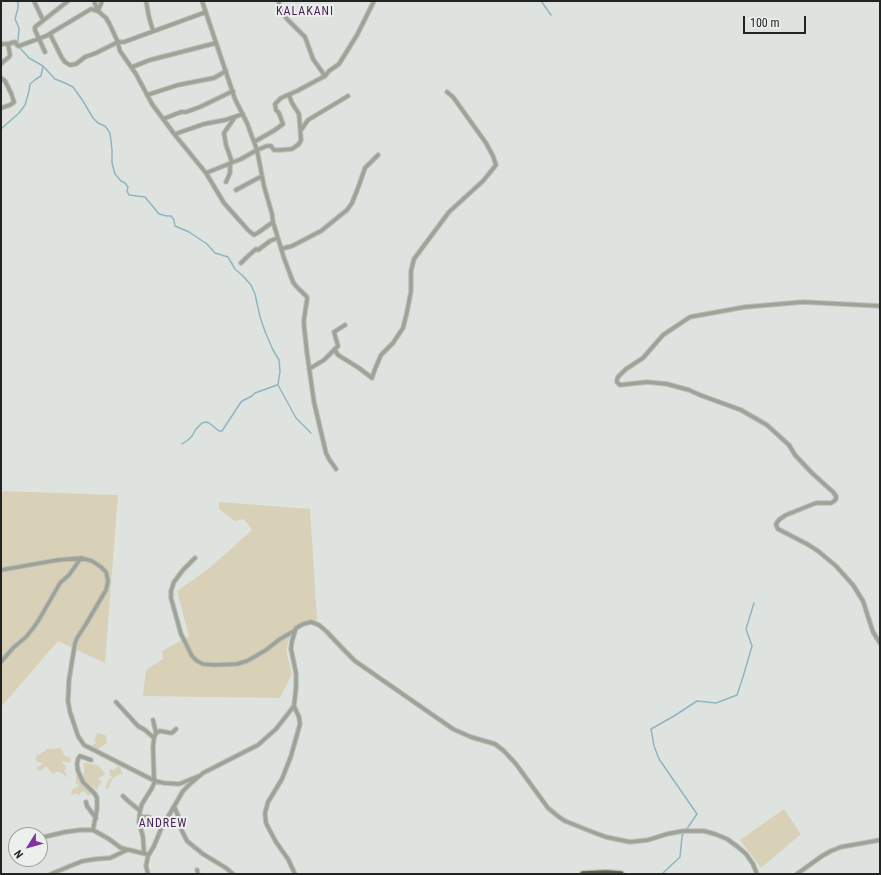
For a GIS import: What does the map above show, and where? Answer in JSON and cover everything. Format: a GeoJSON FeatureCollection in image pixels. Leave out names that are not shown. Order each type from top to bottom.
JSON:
{"type":"FeatureCollection","features":[{"type":"Feature","properties":{"kind":"highway"},"geometry":{"type":"LineString","coordinates":[[582,874],[621,874]]}},
{"type":"Feature","properties":{"kind":"street"},"geometry":{"type":"LineString","coordinates":[[34,1],[43,20]]}},
{"type":"Feature","properties":{"kind":"street"},"geometry":{"type":"LineString","coordinates":[[45,52],[35,27],[68,1]]}},
{"type":"Feature","properties":{"kind":"street"},"geometry":{"type":"LineString","coordinates":[[94,1],[98,11]]}},
{"type":"Feature","properties":{"kind":"street"},"geometry":{"type":"LineString","coordinates":[[98,11],[102,1]]}},
{"type":"Feature","properties":{"kind":"street"},"geometry":{"type":"LineString","coordinates":[[146,1],[153,31]]}},
{"type":"Feature","properties":{"kind":"street"},"geometry":{"type":"LineString","coordinates":[[202,1],[235,99],[248,123],[257,150],[277,238],[293,282],[307,297],[304,325],[314,402],[328,459],[336,469]]}},
{"type":"Feature","properties":{"kind":"street"},"geometry":{"type":"LineString","coordinates":[[279,1],[286,20],[305,37],[313,59],[325,76]]}},
{"type":"Feature","properties":{"kind":"street"},"geometry":{"type":"LineString","coordinates":[[254,142],[283,124],[279,113],[276,110],[275,104],[281,98],[325,76],[339,64],[357,35],[374,1]]}},
{"type":"Feature","properties":{"kind":"street"},"geometry":{"type":"LineString","coordinates":[[1,44],[15,42],[19,46],[40,39],[91,9],[98,11],[106,18],[118,42],[120,51],[132,67],[152,104],[206,174],[224,203],[254,235],[273,222]]}},
{"type":"Feature","properties":{"kind":"street"},"geometry":{"type":"LineString","coordinates":[[50,34],[62,58],[70,65],[76,64],[85,56],[96,53],[118,42],[124,42],[206,12]]}},
{"type":"Feature","properties":{"kind":"street"},"geometry":{"type":"LineString","coordinates":[[132,67],[150,60],[216,42]]}},
{"type":"Feature","properties":{"kind":"street"},"geometry":{"type":"LineString","coordinates":[[1,64],[10,55],[8,44]]}},
{"type":"Feature","properties":{"kind":"street"},"geometry":{"type":"LineString","coordinates":[[147,95],[178,85],[214,78],[226,71]]}},
{"type":"Feature","properties":{"kind":"street"},"geometry":{"type":"LineString","coordinates":[[1,78],[11,93],[14,102],[1,108]]}},
{"type":"Feature","properties":{"kind":"street"},"geometry":{"type":"LineString","coordinates":[[163,119],[200,107],[233,91]]}},
{"type":"Feature","properties":{"kind":"street"},"geometry":{"type":"LineString","coordinates":[[334,350],[338,355],[372,378],[381,355],[403,328],[411,291],[412,265],[414,259],[449,212],[483,182],[496,166],[493,156],[486,143],[453,97],[447,92]]}},
{"type":"Feature","properties":{"kind":"street"},"geometry":{"type":"LineString","coordinates":[[206,174],[267,146],[271,146],[274,150],[280,150],[292,149],[299,144],[301,140],[301,130],[299,124],[299,114],[289,95]]}},
{"type":"Feature","properties":{"kind":"street"},"geometry":{"type":"LineString","coordinates":[[301,130],[308,120],[348,96]]}},
{"type":"Feature","properties":{"kind":"street"},"geometry":{"type":"LineString","coordinates":[[175,135],[204,124],[243,114]]}},
{"type":"Feature","properties":{"kind":"street"},"geometry":{"type":"LineString","coordinates":[[226,182],[230,173],[231,163],[224,133],[235,117]]}},
{"type":"Feature","properties":{"kind":"street"},"geometry":{"type":"LineString","coordinates":[[281,249],[292,246],[321,231],[347,210],[352,203],[365,168],[378,155]]}},
{"type":"Feature","properties":{"kind":"street"},"geometry":{"type":"LineString","coordinates":[[236,190],[262,176]]}},
{"type":"Feature","properties":{"kind":"street"},"geometry":{"type":"LineString","coordinates":[[241,263],[256,249],[258,250],[270,241],[277,238]]}},
{"type":"Feature","properties":{"kind":"street"},"geometry":{"type":"LineString","coordinates":[[880,306],[803,302],[745,307],[690,318],[663,335],[643,358],[626,369],[618,377],[617,382],[620,385],[647,382],[667,384],[690,390],[700,396],[741,410],[767,425],[789,445],[812,473],[833,492],[836,499],[831,503],[816,503],[780,518],[776,524],[778,529],[818,551],[836,566],[854,585],[864,601],[873,632],[880,643]]}},
{"type":"Feature","properties":{"kind":"street"},"geometry":{"type":"LineString","coordinates":[[310,369],[324,360],[338,346],[334,332],[345,325]]}},
{"type":"Feature","properties":{"kind":"street"},"geometry":{"type":"LineString","coordinates":[[1,662],[34,627],[60,583],[70,575],[81,558]]}},
{"type":"Feature","properties":{"kind":"street"},"geometry":{"type":"LineString","coordinates":[[1,570],[58,560],[81,558],[92,561],[101,567],[107,574],[108,581],[106,590],[75,643],[68,696],[70,712],[74,726],[84,745],[155,781],[164,784],[179,784],[199,776],[258,746],[276,729],[294,706]]}},
{"type":"Feature","properties":{"kind":"street"},"geometry":{"type":"LineString","coordinates":[[195,558],[174,582],[171,591],[171,598],[181,634],[192,656],[197,661],[203,664],[214,665],[237,664],[247,661],[266,650],[303,624],[311,622],[319,625],[332,636],[355,661],[454,729],[500,748],[513,760],[548,808],[559,818],[585,830],[606,837],[630,842],[648,840],[683,831],[704,831],[715,834],[732,843],[746,854],[753,864],[757,874]]}},
{"type":"Feature","properties":{"kind":"street"},"geometry":{"type":"LineString","coordinates":[[294,631],[291,649],[296,673],[294,706],[300,721],[299,729],[282,779],[268,802],[265,813],[267,826],[291,864],[295,874]]}},
{"type":"Feature","properties":{"kind":"street"},"geometry":{"type":"LineString","coordinates":[[116,702],[138,726],[146,730],[154,738]]}},
{"type":"Feature","properties":{"kind":"street"},"geometry":{"type":"LineString","coordinates":[[148,874],[146,854],[140,828],[140,812],[142,804],[155,781],[153,747],[156,733],[153,720]]}},
{"type":"Feature","properties":{"kind":"street"},"geometry":{"type":"LineString","coordinates":[[156,733],[160,731],[171,733],[176,729]]}},
{"type":"Feature","properties":{"kind":"street"},"geometry":{"type":"LineString","coordinates":[[91,760],[80,756],[77,764],[78,771],[83,782],[97,798],[97,810],[93,830]]}},
{"type":"Feature","properties":{"kind":"street"},"geometry":{"type":"LineString","coordinates":[[146,854],[154,846],[161,829],[183,791],[199,776]]}},
{"type":"Feature","properties":{"kind":"street"},"geometry":{"type":"LineString","coordinates":[[123,796],[140,812]]}},
{"type":"Feature","properties":{"kind":"street"},"geometry":{"type":"LineString","coordinates":[[86,802],[87,806],[96,818]]}},
{"type":"Feature","properties":{"kind":"street"},"geometry":{"type":"LineString","coordinates":[[174,806],[179,818],[180,826],[187,841],[203,854],[233,874]]}},
{"type":"Feature","properties":{"kind":"street"},"geometry":{"type":"LineString","coordinates":[[140,817],[151,818],[161,829]]}},
{"type":"Feature","properties":{"kind":"street"},"geometry":{"type":"LineString","coordinates":[[48,837],[64,832],[93,830],[122,848],[146,854]]}},
{"type":"Feature","properties":{"kind":"street"},"geometry":{"type":"LineString","coordinates":[[797,874],[831,851],[880,840]]}},
{"type":"Feature","properties":{"kind":"street"},"geometry":{"type":"LineString","coordinates":[[51,874],[74,864],[96,859],[110,858],[127,850]]}},
{"type":"Feature","properties":{"kind":"shaded area"},"geometry":{"type":"Polygon","coordinates":[[[1,491],[118,495],[105,663],[58,641],[1,707],[1,491]]]}},
{"type":"Feature","properties":{"kind":"shaded area"},"geometry":{"type":"Polygon","coordinates":[[[219,502],[310,509],[317,620],[292,630],[286,650],[292,674],[280,698],[143,696],[146,670],[163,659],[162,651],[189,636],[177,591],[207,570],[252,530],[244,519],[235,521],[219,509],[219,502]]]}},
{"type":"Feature","properties":{"kind":"shaded area"},"geometry":{"type":"Polygon","coordinates":[[[97,733],[105,735],[107,743],[97,750],[93,748],[92,745],[97,743],[94,739],[97,733]]]}},
{"type":"Feature","properties":{"kind":"shaded area"},"geometry":{"type":"Polygon","coordinates":[[[47,748],[61,748],[65,756],[71,758],[70,763],[62,761],[62,763],[66,766],[66,769],[64,770],[67,776],[69,776],[67,777],[58,771],[53,774],[46,766],[40,771],[37,769],[37,767],[42,764],[41,762],[37,762],[35,758],[37,756],[36,753],[40,755],[47,748]]]}},
{"type":"Feature","properties":{"kind":"shaded area"},"geometry":{"type":"Polygon","coordinates":[[[87,762],[89,764],[98,765],[105,773],[103,776],[98,778],[102,783],[98,786],[97,790],[82,777],[84,773],[83,764],[87,762]]]}},
{"type":"Feature","properties":{"kind":"shaded area"},"geometry":{"type":"Polygon","coordinates":[[[117,766],[120,767],[123,774],[112,779],[109,788],[106,789],[105,788],[109,779],[111,779],[112,776],[110,776],[109,771],[111,769],[114,771],[117,766]]]}},
{"type":"Feature","properties":{"kind":"shaded area"},"geometry":{"type":"Polygon","coordinates":[[[79,774],[82,782],[89,791],[91,790],[94,795],[93,796],[90,794],[88,796],[84,791],[80,793],[79,796],[76,793],[72,795],[71,793],[73,788],[78,787],[78,784],[76,784],[76,775],[79,774]]]}},
{"type":"Feature","properties":{"kind":"shaded area"},"geometry":{"type":"Polygon","coordinates":[[[784,809],[801,834],[761,868],[740,840],[784,809]]]}},
{"type":"Feature","properties":{"kind":"waterway"},"geometry":{"type":"LineString","coordinates":[[18,1],[15,19],[19,28],[18,42],[20,48],[29,58],[43,66],[55,79],[73,87],[93,118],[98,123],[105,126],[110,133],[112,163],[115,174],[128,187],[127,191],[129,195],[145,197],[159,214],[171,216],[174,220],[175,226],[189,232],[207,244],[215,253],[228,257],[235,269],[251,285],[266,334],[279,360],[280,371],[278,385],[296,418],[311,433]]}},
{"type":"Feature","properties":{"kind":"waterway"},"geometry":{"type":"LineString","coordinates":[[541,1],[551,15]]}},
{"type":"Feature","properties":{"kind":"waterway"},"geometry":{"type":"LineString","coordinates":[[1,129],[19,113],[25,105],[30,84],[41,76],[43,66]]}},
{"type":"Feature","properties":{"kind":"waterway"},"geometry":{"type":"LineString","coordinates":[[182,444],[192,436],[202,423],[209,423],[219,431],[222,431],[242,401],[255,393],[277,385]]}},
{"type":"Feature","properties":{"kind":"waterway"},"geometry":{"type":"LineString","coordinates":[[663,873],[680,857],[682,836],[697,814],[659,759],[654,746],[651,729],[697,701],[716,703],[737,695],[752,646],[746,629],[754,603]]}},
{"type":"Feature","properties":{"kind":"district","name":"KALAKANI"},"geometry":{"type":"Point","coordinates":[305,12]}},
{"type":"Feature","properties":{"kind":"district","name":"ANDREW"},"geometry":{"type":"Point","coordinates":[163,824]}}]}
